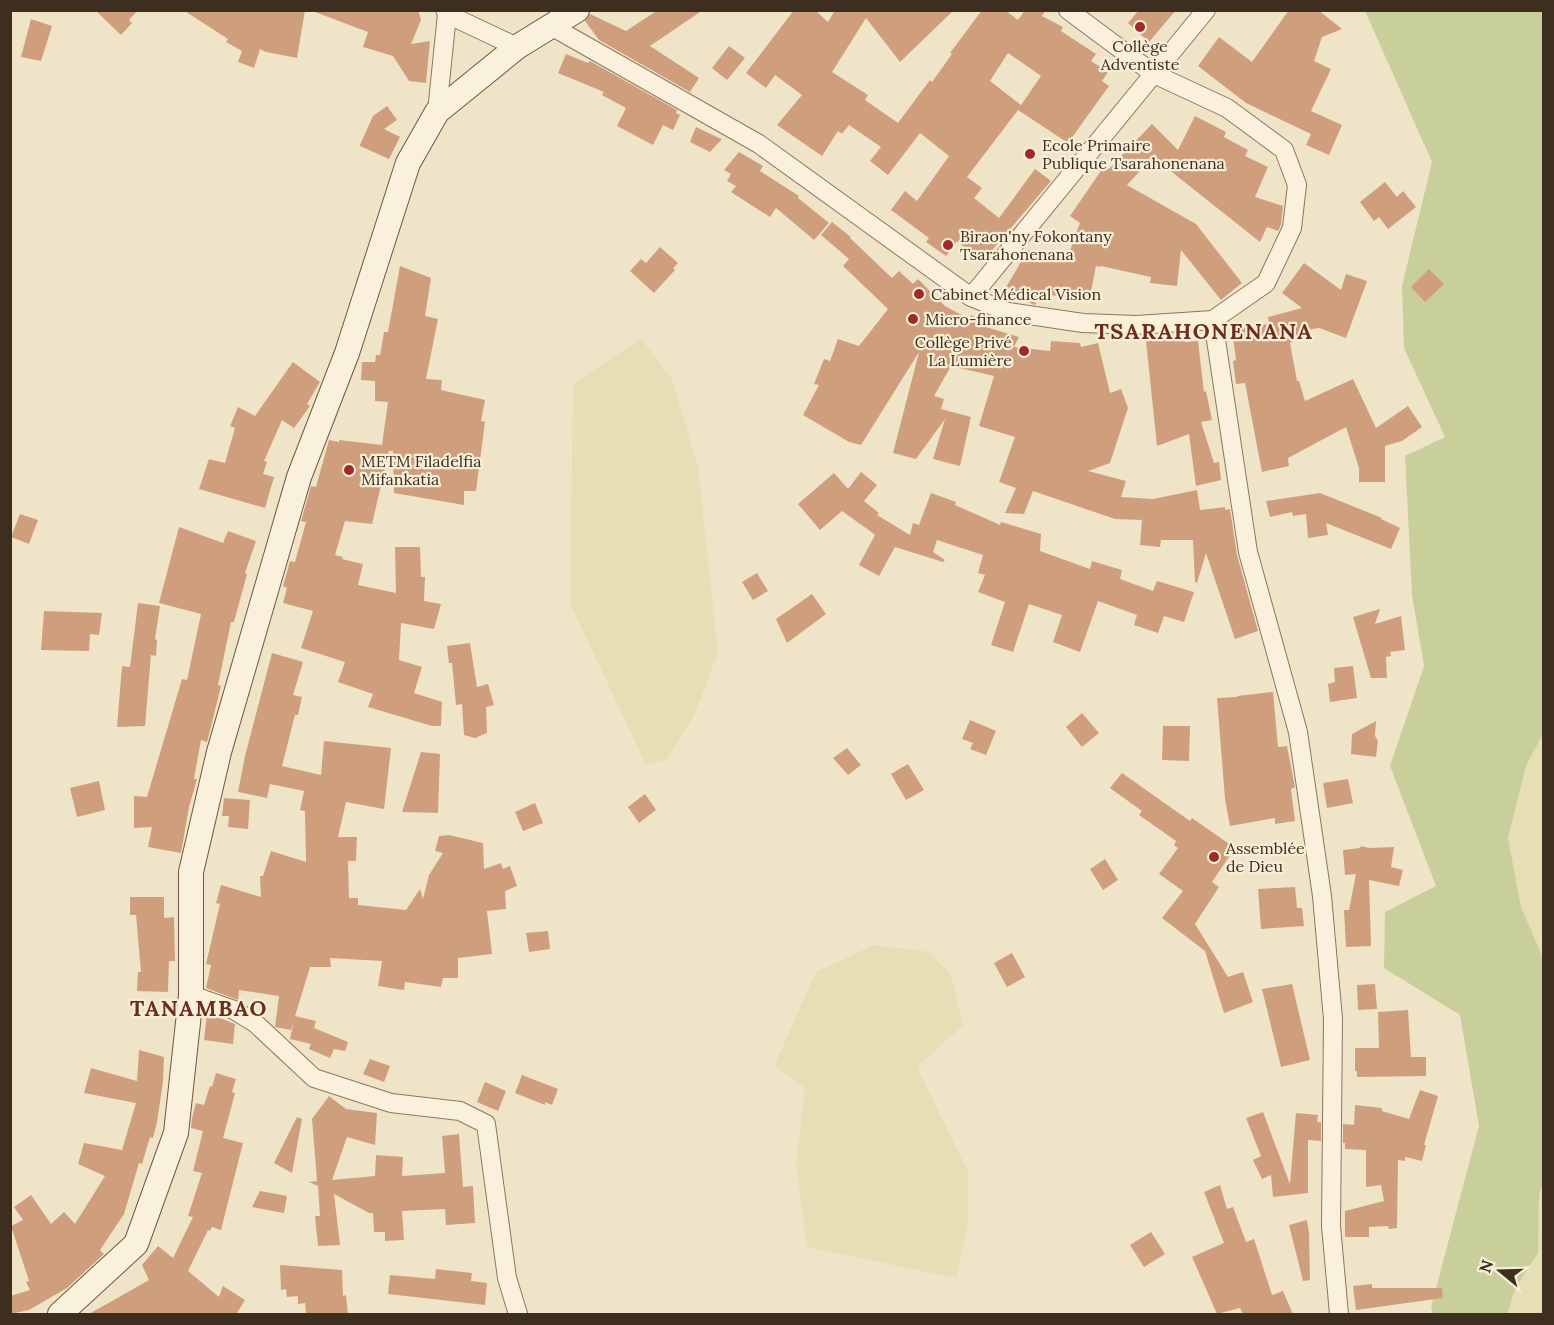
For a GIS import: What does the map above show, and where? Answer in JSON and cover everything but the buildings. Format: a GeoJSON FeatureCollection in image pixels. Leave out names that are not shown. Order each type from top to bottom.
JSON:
{"type":"FeatureCollection","features":[{"type":"Feature","properties":{"kind":"main road"},"geometry":{"type":"LineString","coordinates":[[60,1314],[136,1244],[176,1133],[190,995],[191,872],[219,752],[299,477],[347,354],[408,163],[437,112],[517,47],[577,10]]}},
{"type":"Feature","properties":{"kind":"street"},"geometry":{"type":"LineString","coordinates":[[551,26],[759,144],[971,297],[1008,312],[1083,323],[1136,325],[1213,320],[1266,283],[1292,228],[1297,185],[1284,150],[1227,108],[1154,74],[1068,10]]}},
{"type":"Feature","properties":{"kind":"street"},"geometry":{"type":"LineString","coordinates":[[971,297],[1206,10]]}},
{"type":"Feature","properties":{"kind":"street"},"geometry":{"type":"LineString","coordinates":[[437,112],[446,12],[517,47]]}},
{"type":"Feature","properties":{"kind":"street"},"geometry":{"type":"LineString","coordinates":[[1213,320],[1248,552],[1298,732],[1322,896],[1333,1019],[1331,1226],[1338,1314]]}},
{"type":"Feature","properties":{"kind":"street"},"geometry":{"type":"LineString","coordinates":[[190,995],[234,1010],[255,1023],[314,1078],[392,1103],[460,1111],[486,1124],[507,1278],[518,1314]]}},
{"type":"Feature","properties":{"kind":"shaded area"},"geometry":{"type":"Polygon","coordinates":[[[641,339],[672,379],[698,467],[718,653],[694,716],[667,759],[646,765],[570,603],[573,384],[641,339]]]}},
{"type":"Feature","properties":{"kind":"shaded area"},"geometry":{"type":"Polygon","coordinates":[[[1543,732],[1543,958],[1521,907],[1508,838],[1526,766],[1543,732]]]}},
{"type":"Feature","properties":{"kind":"shaded area"},"geometry":{"type":"Polygon","coordinates":[[[874,945],[929,952],[951,975],[963,1025],[917,1067],[968,1172],[968,1223],[956,1278],[807,1247],[796,1162],[805,1088],[774,1066],[816,972],[874,945]]]}},
{"type":"Feature","properties":{"kind":"shaded area"},"geometry":{"type":"Polygon","coordinates":[[[1543,1180],[1543,1314],[1507,1314],[1516,1287],[1538,1253],[1539,1195],[1543,1180]]]}},
{"type":"Feature","properties":{"kind":"green space"},"geometry":{"type":"Polygon","coordinates":[[[1365,11],[1543,11],[1544,732],[1526,766],[1508,838],[1521,907],[1543,958],[1544,1180],[1539,1195],[1538,1253],[1516,1287],[1507,1314],[1433,1314],[1431,1307],[1479,1126],[1460,1015],[1384,968],[1385,912],[1436,886],[1390,766],[1424,666],[1412,595],[1405,456],[1445,437],[1404,348],[1402,286],[1432,162],[1365,11]]]}},
{"type":"Feature","properties":{"kind":"place","name":"Collège Adventiste"},"geometry":{"type":"Point","coordinates":[1140,27]}},
{"type":"Feature","properties":{"kind":"place","name":"Ecole Primaire Publique Tsarahonenana"},"geometry":{"type":"Point","coordinates":[1030,154]}},
{"type":"Feature","properties":{"kind":"place","name":"Biraon'ny Fokontany Tsarahonenana"},"geometry":{"type":"Point","coordinates":[948,245]}},
{"type":"Feature","properties":{"kind":"place","name":"Cabinet Médical Vision"},"geometry":{"type":"Point","coordinates":[919,294]}},
{"type":"Feature","properties":{"kind":"place","name":"Micro-finance"},"geometry":{"type":"Point","coordinates":[913,319]}},
{"type":"Feature","properties":{"kind":"place","name":"Collège Privé La Lumière"},"geometry":{"type":"Point","coordinates":[1024,351]}},
{"type":"Feature","properties":{"kind":"place","name":"METM Filadelfia Mifankatia"},"geometry":{"type":"Point","coordinates":[349,470]}},
{"type":"Feature","properties":{"kind":"place","name":"Assemblée de Dieu"},"geometry":{"type":"Point","coordinates":[1214,857]}},
{"type":"Feature","properties":{"kind":"district","name":"TSARAHONENANA"},"geometry":{"type":"Point","coordinates":[1204,331]}},
{"type":"Feature","properties":{"kind":"district","name":"TANAMBAO"},"geometry":{"type":"Point","coordinates":[199,1008]}}]}
